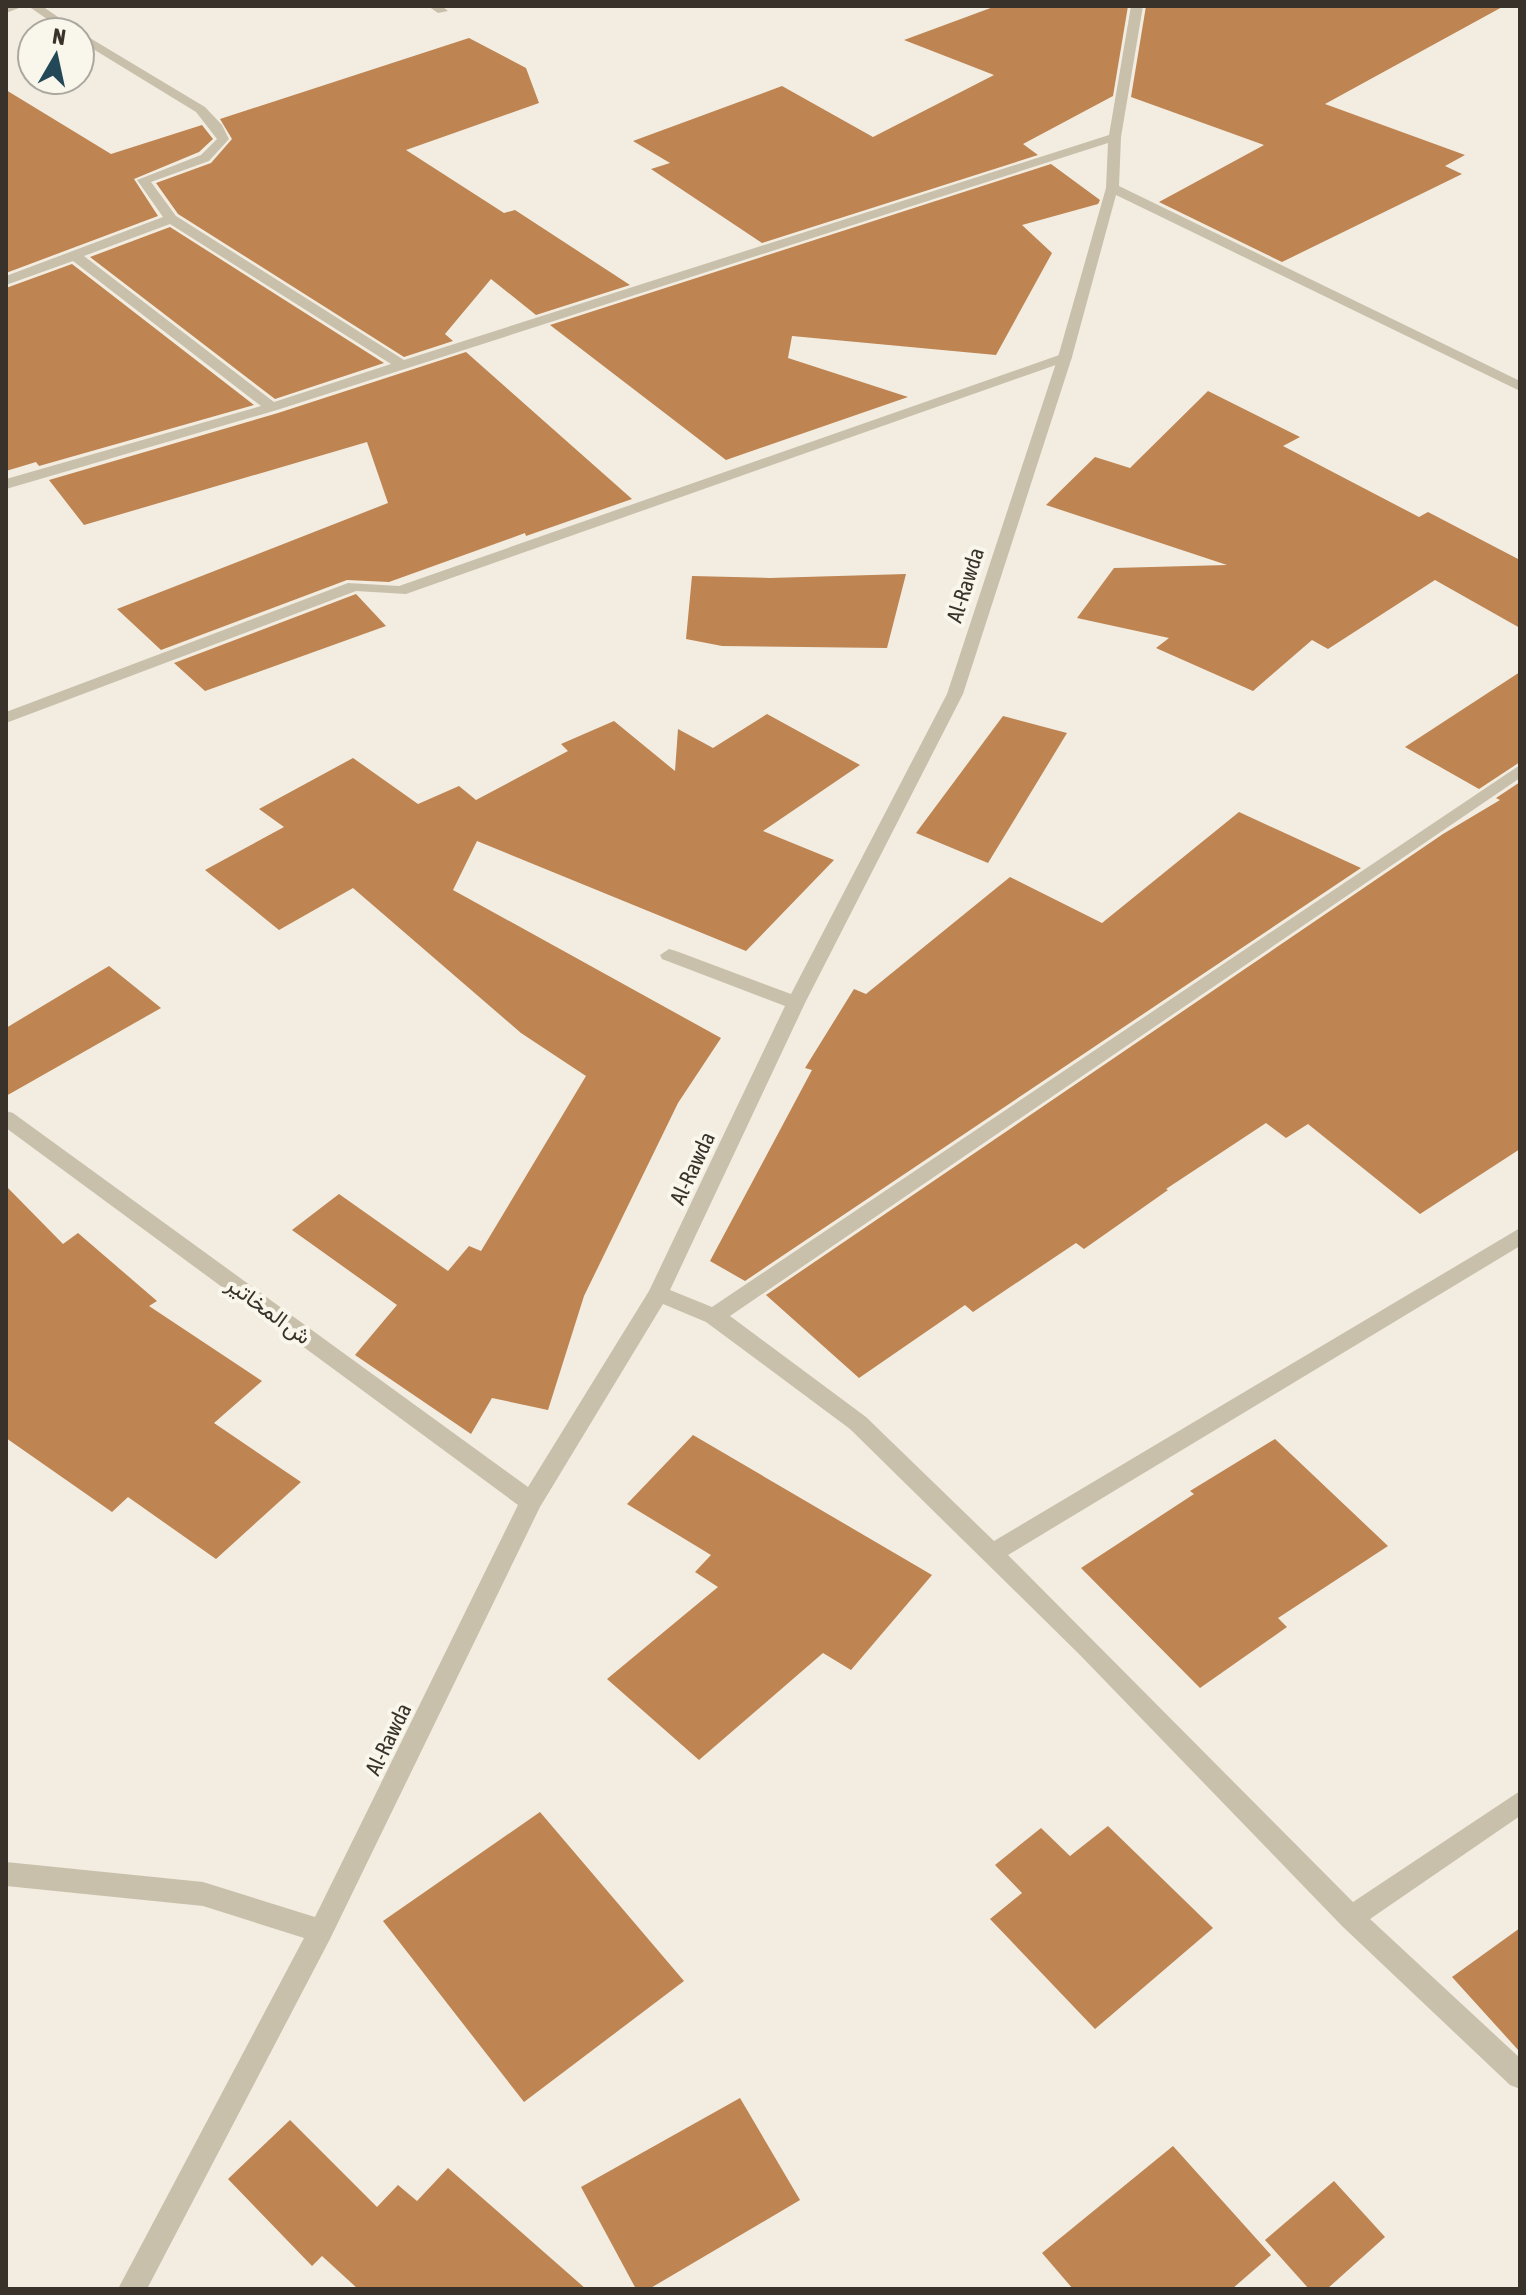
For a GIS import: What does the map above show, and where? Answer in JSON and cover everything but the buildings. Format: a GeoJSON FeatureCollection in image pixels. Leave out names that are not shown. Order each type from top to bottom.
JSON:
{"type":"FeatureCollection","features":[{"type":"Feature","properties":{"kind":"street"},"geometry":{"type":"LineString","coordinates":[[6,10],[18,6]]}},
{"type":"Feature","properties":{"kind":"street","name":"Al-Rawda"},"geometry":{"type":"LineString","coordinates":[[132,2289],[321,1931],[531,1502],[658,1294],[796,1003],[955,694],[1065,357],[1112,188],[1115,137],[1137,6]]}},
{"type":"Feature","properties":{"kind":"street"},"geometry":{"type":"LineString","coordinates":[[96,46],[200,109],[219,126],[223,139],[205,158],[143,180],[171,219],[400,364]]}},
{"type":"Feature","properties":{"kind":"street"},"geometry":{"type":"LineString","coordinates":[[6,484],[272,407],[1115,137]]}},
{"type":"Feature","properties":{"kind":"street"},"geometry":{"type":"LineString","coordinates":[[1112,188],[1520,387]]}},
{"type":"Feature","properties":{"kind":"street"},"geometry":{"type":"LineString","coordinates":[[6,281],[171,219]]}},
{"type":"Feature","properties":{"kind":"street"},"geometry":{"type":"LineString","coordinates":[[74,255],[272,407]]}},
{"type":"Feature","properties":{"kind":"street"},"geometry":{"type":"LineString","coordinates":[[6,718],[354,586],[400,591],[1065,357]]}},
{"type":"Feature","properties":{"kind":"street"},"geometry":{"type":"LineString","coordinates":[[714,1316],[1520,770]]}},
{"type":"Feature","properties":{"kind":"street"},"geometry":{"type":"LineString","coordinates":[[669,955],[796,1003]]}},
{"type":"Feature","properties":{"kind":"street","name":"ش المخاتير"},"geometry":{"type":"LineString","coordinates":[[6,1118],[531,1502]]}},
{"type":"Feature","properties":{"kind":"street"},"geometry":{"type":"LineString","coordinates":[[991,1554],[1520,1236]]}},
{"type":"Feature","properties":{"kind":"street"},"geometry":{"type":"LineString","coordinates":[[658,1294],[714,1316],[858,1423],[1088,1648],[1351,1918],[1520,2076]]}},
{"type":"Feature","properties":{"kind":"street"},"geometry":{"type":"LineString","coordinates":[[1351,1918],[1520,1802]]}},
{"type":"Feature","properties":{"kind":"street"},"geometry":{"type":"LineString","coordinates":[[6,1874],[203,1894],[321,1931]]}}]}
